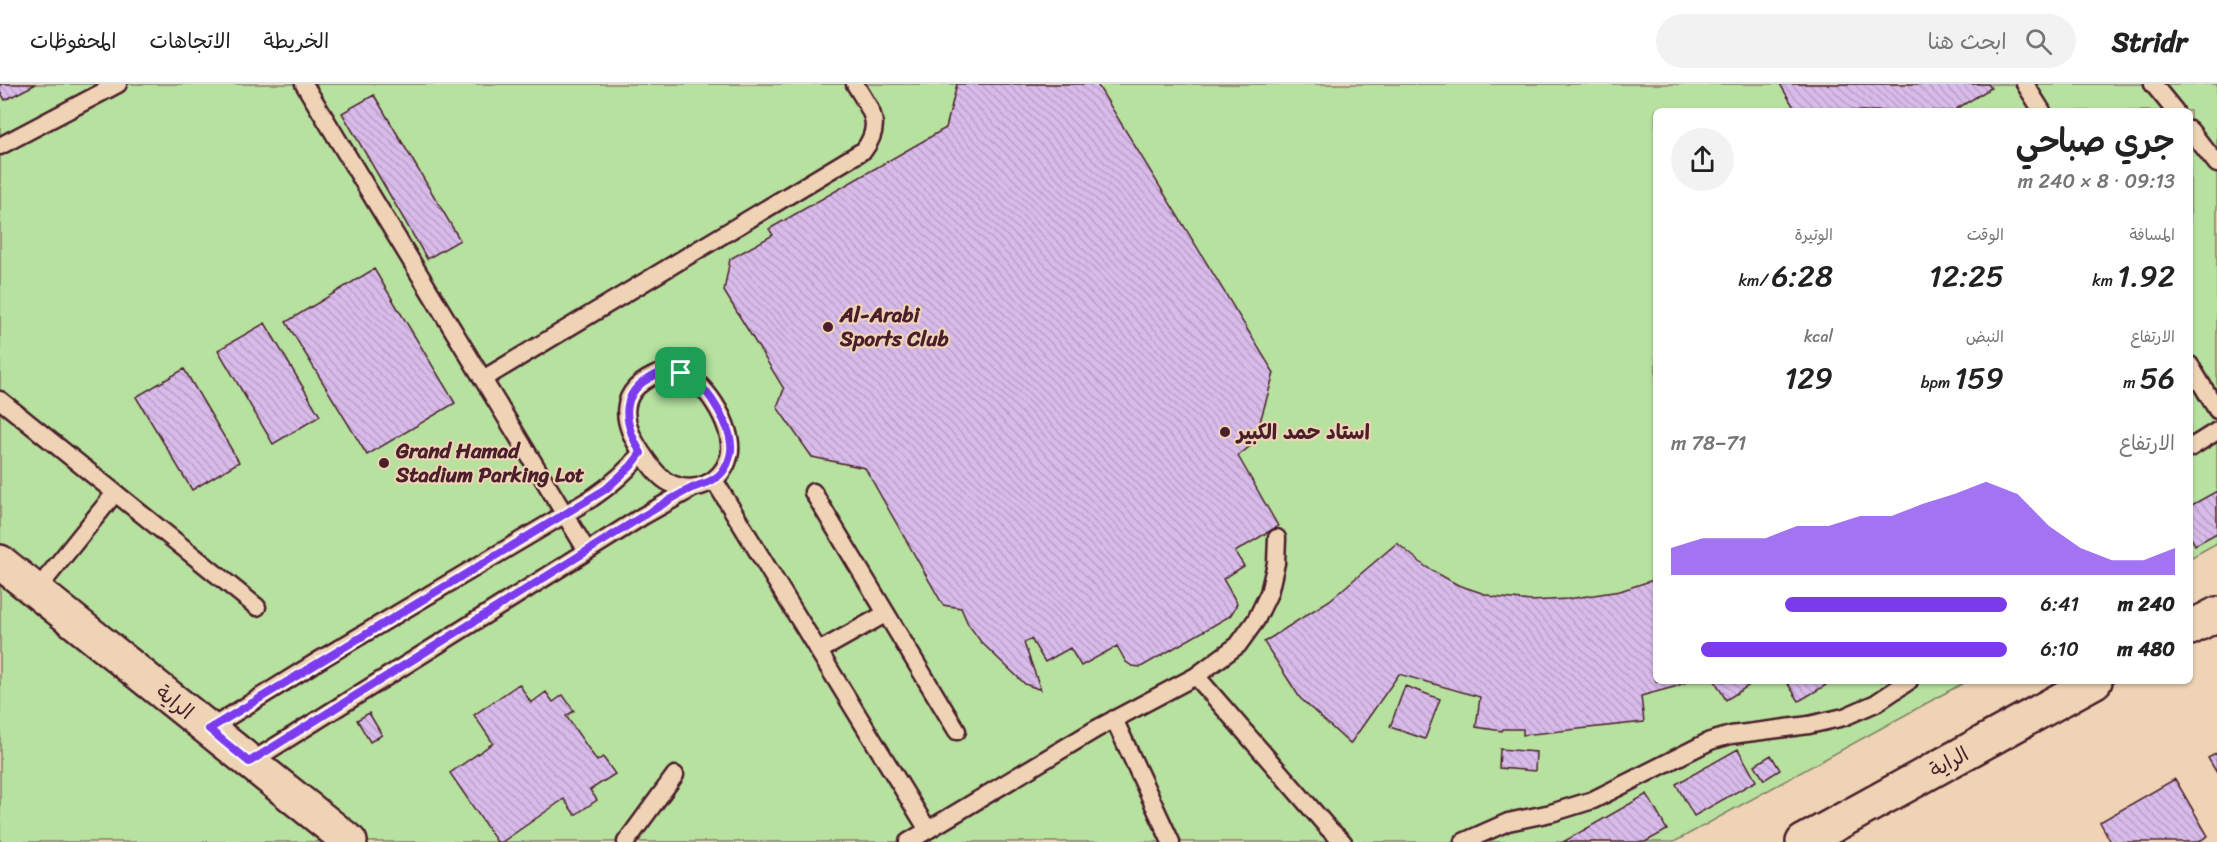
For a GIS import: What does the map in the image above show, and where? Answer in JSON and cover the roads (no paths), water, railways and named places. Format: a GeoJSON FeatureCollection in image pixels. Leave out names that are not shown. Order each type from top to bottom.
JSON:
{"type":"FeatureCollection","features":[{"type":"Feature","properties":{"kind":"street","name":"الراية"},"geometry":{"type":"LineString","coordinates":[[0,562],[350,842]]}},
{"type":"Feature","properties":{"kind":"street"},"geometry":{"type":"LineString","coordinates":[[2193,626],[2217,614]]}},
{"type":"Feature","properties":{"kind":"street","name":"الراية"},"geometry":{"type":"LineString","coordinates":[[1803,842],[2090,684]]}},
{"type":"Feature","properties":{"kind":"lane"},"geometry":{"type":"LineString","coordinates":[[0,146],[118,84]]}},
{"type":"Feature","properties":{"kind":"lane"},"geometry":{"type":"LineString","coordinates":[[304,84],[587,551]]}},
{"type":"Feature","properties":{"kind":"lane"},"geometry":{"type":"LineString","coordinates":[[483,379],[864,150],[872,140],[875,128],[874,115],[855,84]]}},
{"type":"Feature","properties":{"kind":"lane"},"geometry":{"type":"LineString","coordinates":[[2025,84],[2040,108]]}},
{"type":"Feature","properties":{"kind":"lane"},"geometry":{"type":"LineString","coordinates":[[2153,84],[2173,108]]}},
{"type":"Feature","properties":{"kind":"lane"},"geometry":{"type":"LineString","coordinates":[[2193,134],[2217,164]]}},
{"type":"Feature","properties":{"kind":"lane"},"geometry":{"type":"LineString","coordinates":[[2193,370],[2217,410]]}},
{"type":"Feature","properties":{"kind":"lane"},"geometry":{"type":"LineString","coordinates":[[249,762],[587,551],[693,488],[714,480],[724,470],[731,445],[720,413],[697,382],[681,373],[663,372],[646,378],[633,390],[626,407],[627,425],[650,466],[671,484],[693,488]]}},
{"type":"Feature","properties":{"kind":"lane"},"geometry":{"type":"LineString","coordinates":[[0,400],[257,607]]}},
{"type":"Feature","properties":{"kind":"lane"},"geometry":{"type":"LineString","coordinates":[[2193,446],[2217,431]]}},
{"type":"Feature","properties":{"kind":"lane"},"geometry":{"type":"LineString","coordinates":[[209,729],[318,661],[606,489],[631,466],[641,453]]}},
{"type":"Feature","properties":{"kind":"lane"},"geometry":{"type":"LineString","coordinates":[[714,480],[928,830]]}},
{"type":"Feature","properties":{"kind":"lane"},"geometry":{"type":"LineString","coordinates":[[813,492],[957,731]]}},
{"type":"Feature","properties":{"kind":"lane"},"geometry":{"type":"LineString","coordinates":[[36,591],[115,493]]}},
{"type":"Feature","properties":{"kind":"lane"},"geometry":{"type":"LineString","coordinates":[[908,842],[1114,719],[1196,676],[1238,645],[1256,620],[1269,593],[1275,562],[1276,538]]}},
{"type":"Feature","properties":{"kind":"lane"},"geometry":{"type":"LineString","coordinates":[[819,651],[885,614]]}},
{"type":"Feature","properties":{"kind":"lane"},"geometry":{"type":"LineString","coordinates":[[1196,676],[1329,829],[1343,842]]}},
{"type":"Feature","properties":{"kind":"lane"},"geometry":{"type":"LineString","coordinates":[[1462,842],[1508,822],[1551,813],[1593,800],[1710,741],[1731,735],[1809,725],[1844,717],[1876,703],[1904,684]]}},
{"type":"Feature","properties":{"kind":"lane"},"geometry":{"type":"LineString","coordinates":[[1114,719],[1171,842]]}},
{"type":"Feature","properties":{"kind":"lane"},"geometry":{"type":"LineString","coordinates":[[626,842],[675,775]]}},
{"type":"Feature","properties":{"kind":"place","name":"Al-Arabi Sports Club"},"geometry":{"type":"Point","coordinates":[828,327]}},
{"type":"Feature","properties":{"kind":"place","name":"استاد حمد الكبير"},"geometry":{"type":"Point","coordinates":[1225,432]}},
{"type":"Feature","properties":{"kind":"place","name":"Grand Hamad Stadium Parking Lot"},"geometry":{"type":"Point","coordinates":[384,463]}}]}
